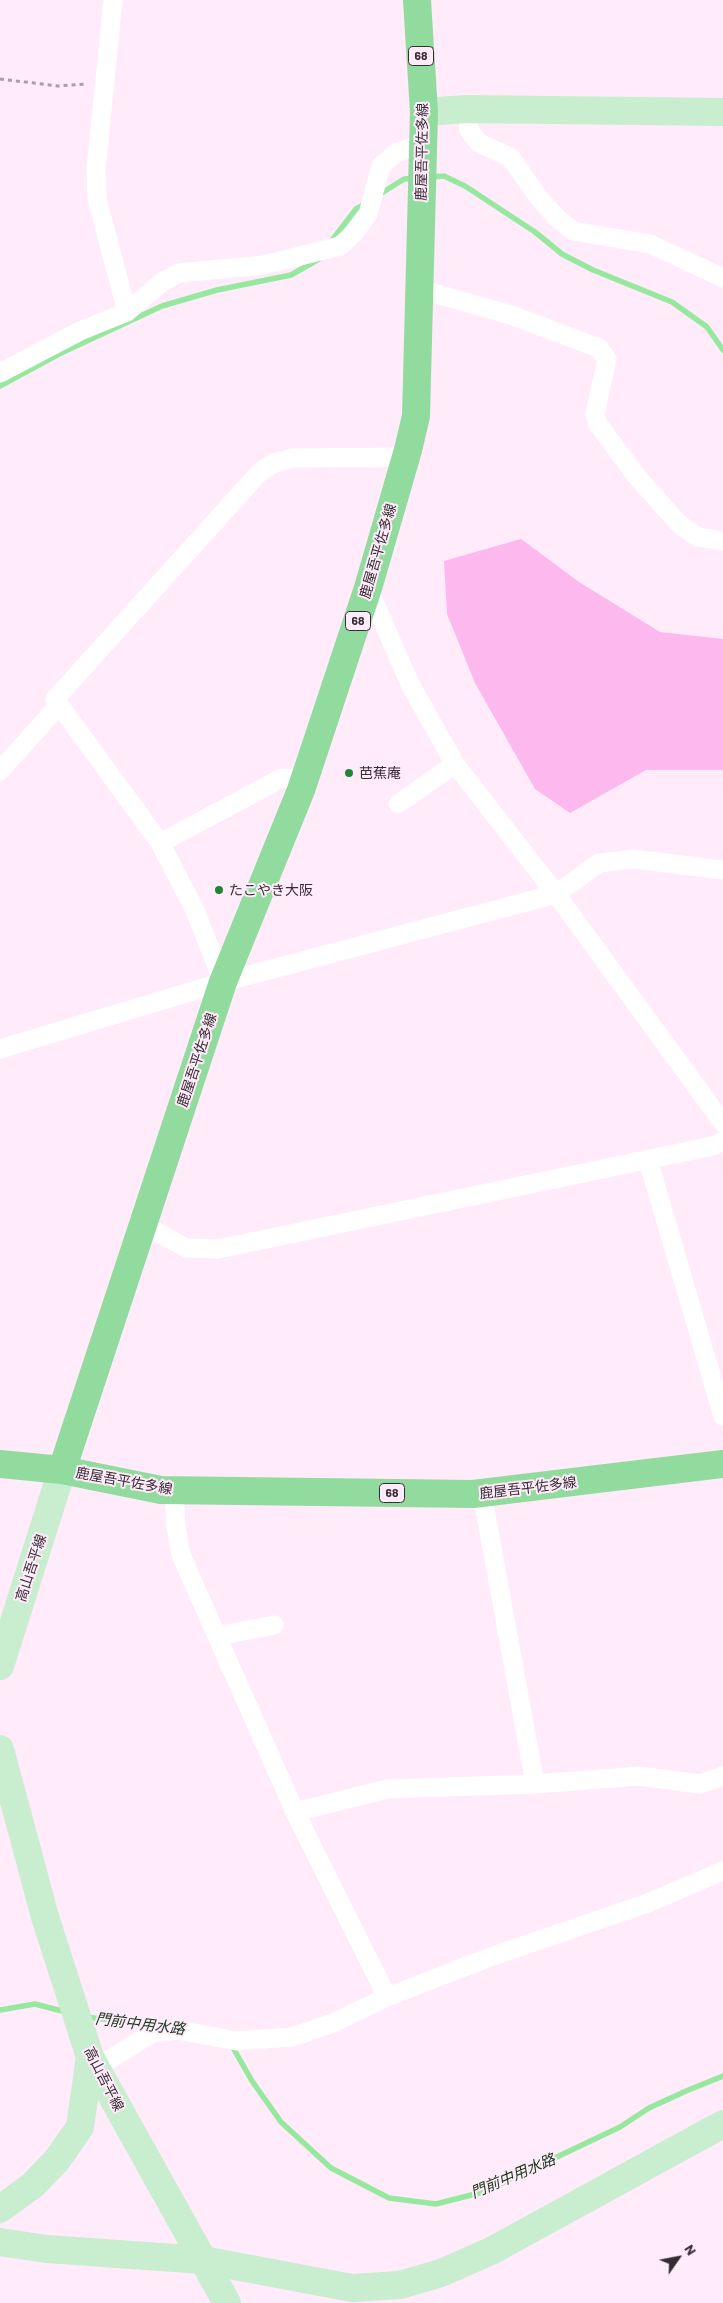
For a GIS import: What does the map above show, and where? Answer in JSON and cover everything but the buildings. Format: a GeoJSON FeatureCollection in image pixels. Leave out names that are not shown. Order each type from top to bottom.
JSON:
{"type":"FeatureCollection","features":[{"type":"Feature","properties":{"kind":"main road","name":"鹿屋吾平佐多線"},"geometry":{"type":"LineString","coordinates":[[417,0],[424,112],[424,143],[416,416],[368,588],[305,779],[222,982],[144,1225],[62,1470],[174,1491],[482,1493],[723,1464]]}},
{"type":"Feature","properties":{"kind":"main road","name":"68"},"geometry":{"type":"LineString","coordinates":[[0,1464],[62,1470]]}},
{"type":"Feature","properties":{"kind":"street"},"geometry":{"type":"LineString","coordinates":[[113,0],[103,83],[96,169],[97,199],[127,312]]}},
{"type":"Feature","properties":{"kind":"street"},"geometry":{"type":"LineString","coordinates":[[467,109],[469,130],[480,144],[510,157],[539,198],[556,217],[573,231],[650,244],[723,278]]}},
{"type":"Feature","properties":{"kind":"street"},"geometry":{"type":"LineString","coordinates":[[424,112],[467,109],[723,112]]}},
{"type":"Feature","properties":{"kind":"street"},"geometry":{"type":"LineString","coordinates":[[0,373],[80,331],[127,312],[162,282],[179,273],[264,265],[340,246],[353,234],[368,214],[381,166],[396,153],[424,143]]}},
{"type":"Feature","properties":{"kind":"street"},"geometry":{"type":"LineString","coordinates":[[419,288],[512,314],[599,348],[607,358],[595,414],[597,423],[638,478],[680,525],[698,537],[723,542]]}},
{"type":"Feature","properties":{"kind":"street"},"geometry":{"type":"LineString","coordinates":[[222,982],[194,908],[160,843],[55,699],[259,473],[274,463],[293,458],[406,457]]}},
{"type":"Feature","properties":{"kind":"street"},"geometry":{"type":"LineString","coordinates":[[368,588],[411,686],[455,764],[556,894],[723,1123]]}},
{"type":"Feature","properties":{"kind":"street"},"geometry":{"type":"LineString","coordinates":[[0,771],[59,705]]}},
{"type":"Feature","properties":{"kind":"street"},"geometry":{"type":"LineString","coordinates":[[398,804],[455,764]]}},
{"type":"Feature","properties":{"kind":"street"},"geometry":{"type":"LineString","coordinates":[[160,843],[282,778],[305,779]]}},
{"type":"Feature","properties":{"kind":"street"},"geometry":{"type":"LineString","coordinates":[[0,1050],[222,982],[556,894],[599,863],[634,859],[723,870]]}},
{"type":"Feature","properties":{"kind":"street"},"geometry":{"type":"LineString","coordinates":[[144,1225],[186,1248],[218,1249],[648,1160],[713,1146],[723,1141]]}},
{"type":"Feature","properties":{"kind":"street"},"geometry":{"type":"LineString","coordinates":[[648,1160],[723,1416]]}},
{"type":"Feature","properties":{"kind":"street","name":"高山吾平線"},"geometry":{"type":"LineString","coordinates":[[0,1666],[62,1470]]}},
{"type":"Feature","properties":{"kind":"street"},"geometry":{"type":"LineString","coordinates":[[174,1491],[176,1527],[181,1555],[295,1812],[387,1997]]}},
{"type":"Feature","properties":{"kind":"street"},"geometry":{"type":"LineString","coordinates":[[482,1493],[535,1784]]}},
{"type":"Feature","properties":{"kind":"street"},"geometry":{"type":"LineString","coordinates":[[217,1636],[274,1625]]}},
{"type":"Feature","properties":{"kind":"street","name":"高山吾平線"},"geometry":{"type":"LineString","coordinates":[[0,1749],[8,1812],[93,2062],[226,2303]]}},
{"type":"Feature","properties":{"kind":"street"},"geometry":{"type":"LineString","coordinates":[[295,1812],[387,1789],[535,1784],[639,1776],[700,1784],[723,1776]]}},
{"type":"Feature","properties":{"kind":"street"},"geometry":{"type":"LineString","coordinates":[[0,2210],[33,2185],[57,2160],[80,2127],[93,2062],[152,2033],[178,2030],[236,2041],[292,2037],[333,2023],[387,1997],[493,1956],[648,1903],[723,1871]]}},
{"type":"Feature","properties":{"kind":"street"},"geometry":{"type":"LineString","coordinates":[[0,2242],[48,2248],[203,2260],[352,2288],[400,2286],[441,2274],[491,2251],[723,2124]]}},
{"type":"Feature","properties":{"kind":"path"},"geometry":{"type":"LineString","coordinates":[[0,79],[58,86],[103,83]]}},
{"type":"Feature","properties":{"kind":"shaded area"},"geometry":{"type":"Polygon","coordinates":[[[521,539],[579,582],[660,632],[723,639],[723,770],[646,770],[570,813],[535,789],[475,683],[447,614],[444,561],[521,539]]]}},
{"type":"Feature","properties":{"kind":"waterway"},"geometry":{"type":"LineString","coordinates":[[430,177],[444,176],[465,186],[535,232],[562,254],[593,270],[672,302],[707,327],[723,350]]}},
{"type":"Feature","properties":{"kind":"waterway"},"geometry":{"type":"LineString","coordinates":[[377,196],[404,179],[416,178]]}},
{"type":"Feature","properties":{"kind":"waterway"},"geometry":{"type":"LineString","coordinates":[[330,243],[356,209],[365,204]]}},
{"type":"Feature","properties":{"kind":"waterway"},"geometry":{"type":"LineString","coordinates":[[0,386],[59,354],[162,306],[217,290],[291,275],[319,259]]}},
{"type":"Feature","properties":{"kind":"waterway","name":"門前中用水路"},"geometry":{"type":"LineString","coordinates":[[0,2010],[35,2004],[66,2012]]}},
{"type":"Feature","properties":{"kind":"waterway","name":"門前中用水路"},"geometry":{"type":"LineString","coordinates":[[85,2017],[157,2025]]}},
{"type":"Feature","properties":{"kind":"waterway","name":"門前中用水路"},"geometry":{"type":"LineString","coordinates":[[232,2046],[252,2081],[281,2122],[331,2168],[389,2198],[436,2204],[483,2192],[620,2127],[649,2108],[723,2076]]}},
{"type":"Feature","properties":{"kind":"place","name":"芭蕉庵"},"geometry":{"type":"Point","coordinates":[349,773]}},
{"type":"Feature","properties":{"kind":"place","name":"たこやき大阪"},"geometry":{"type":"Point","coordinates":[219,890]}}]}
